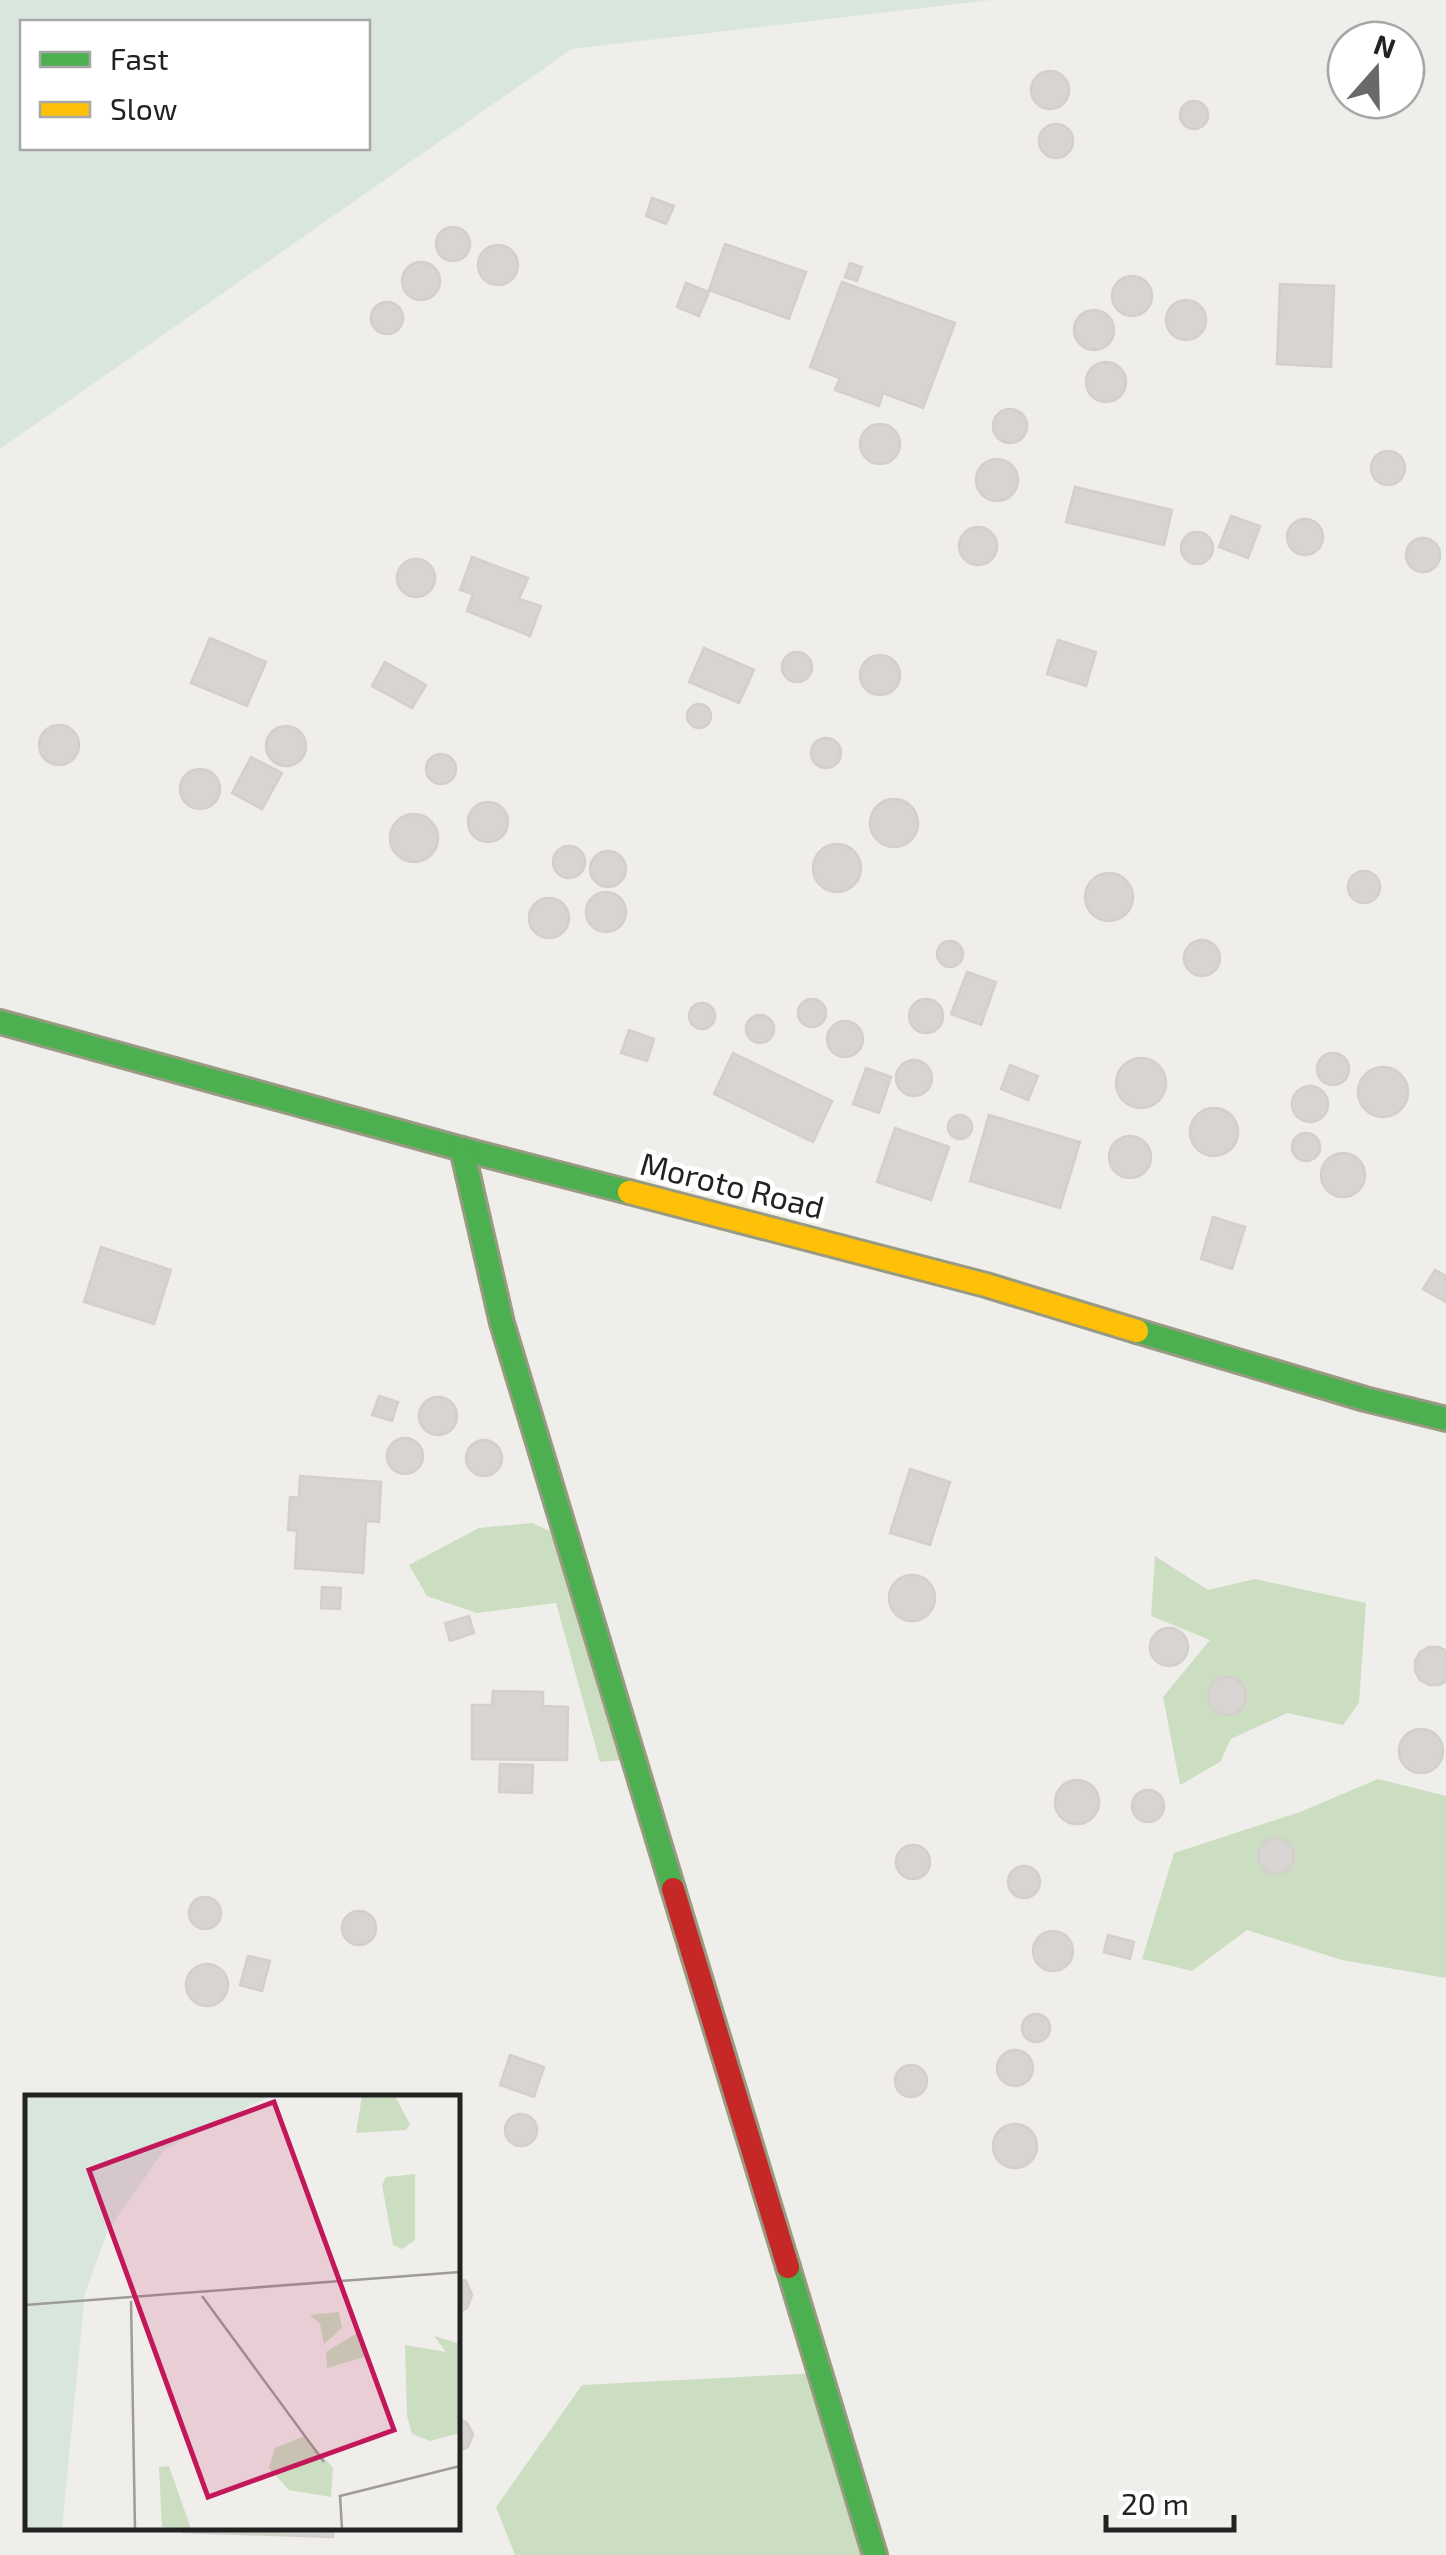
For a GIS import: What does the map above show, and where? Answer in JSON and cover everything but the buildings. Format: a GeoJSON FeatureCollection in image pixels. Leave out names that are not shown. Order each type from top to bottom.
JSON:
{"type":"FeatureCollection","features":[{"type":"Feature","properties":{"kind":"main road","name":"Moroto Road"},"geometry":{"type":"LineString","coordinates":[[0,1022],[462,1150],[986,1285],[1365,1399],[1446,1419]]}},
{"type":"Feature","properties":{"kind":"main road"},"geometry":{"type":"LineString","coordinates":[[462,1150],[502,1323],[875,2555]]}},
{"type":"Feature","properties":{"kind":"green space"},"geometry":{"type":"Polygon","coordinates":[[[532,1523],[559,1535],[633,1759],[600,1762],[556,1603],[477,1613],[427,1596],[409,1565],[479,1528],[532,1523]]]}},
{"type":"Feature","properties":{"kind":"green space"},"geometry":{"type":"Polygon","coordinates":[[[1155,1556],[1208,1590],[1255,1579],[1366,1603],[1359,1703],[1343,1725],[1287,1713],[1231,1739],[1220,1762],[1180,1785],[1163,1697],[1210,1640],[1151,1616],[1155,1556]]]}},
{"type":"Feature","properties":{"kind":"green space"},"geometry":{"type":"Polygon","coordinates":[[[1378,1779],[1446,1796],[1446,1978],[1342,1960],[1247,1930],[1192,1971],[1142,1959],[1174,1853],[1300,1812],[1378,1779]]]}},
{"type":"Feature","properties":{"kind":"green space"},"geometry":{"type":"Polygon","coordinates":[[[818,2373],[888,2555],[515,2555],[496,2507],[582,2385],[818,2373]]]}},
{"type":"Feature","properties":{"kind":"shaded area"},"geometry":{"type":"Polygon","coordinates":[[[0,0],[992,0],[572,49],[0,449],[0,0]]]}},
{"type":"Feature","properties":{"kind":"traffic: fast"},"geometry":{"type":"LineString","coordinates":[[0,1022],[629,1192]]}},
{"type":"Feature","properties":{"kind":"traffic: fast"},"geometry":{"type":"LineString","coordinates":[[462,1149],[502,1323],[673,1889]]}},
{"type":"Feature","properties":{"kind":"traffic: fast"},"geometry":{"type":"LineString","coordinates":[[1137,1331],[1446,1419]]}},
{"type":"Feature","properties":{"kind":"traffic: fast"},"geometry":{"type":"LineString","coordinates":[[788,2267],[875,2555]]}},
{"type":"Feature","properties":{"kind":"traffic: slow"},"geometry":{"type":"LineString","coordinates":[[629,1192],[986,1285],[1137,1331]]}},
{"type":"Feature","properties":{"kind":"traffic: jam"},"geometry":{"type":"LineString","coordinates":[[673,1889],[788,2267]]}}]}
